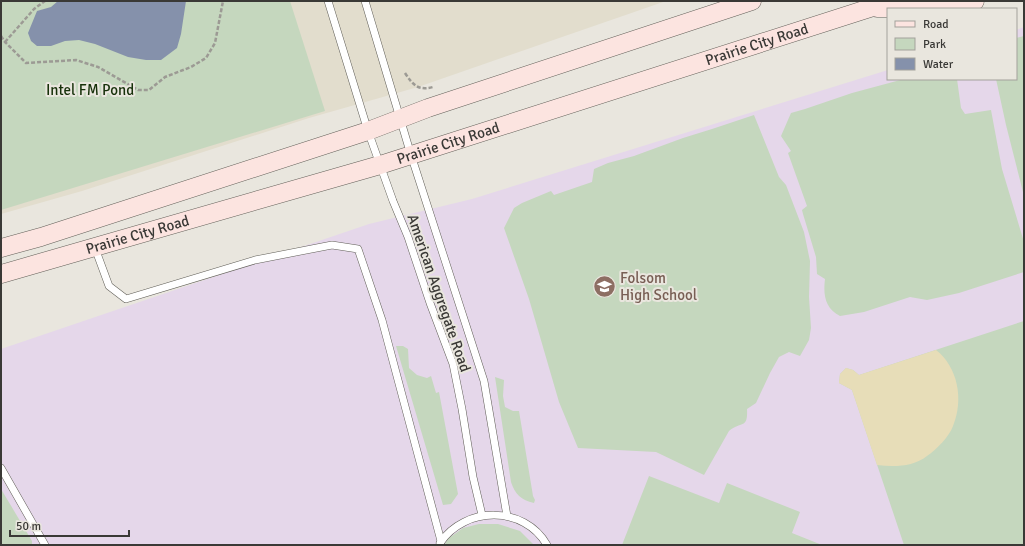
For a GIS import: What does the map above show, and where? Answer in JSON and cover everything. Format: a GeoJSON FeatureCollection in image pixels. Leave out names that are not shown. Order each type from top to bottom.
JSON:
{"type":"FeatureCollection","features":[{"type":"Feature","properties":{"kind":"main road","name":"Prairie City Road"},"geometry":{"type":"LineString","coordinates":[[1,248],[41,237],[368,130],[752,1]]}},
{"type":"Feature","properties":{"kind":"main road","name":"Prairie City Road"},"geometry":{"type":"LineString","coordinates":[[1,274],[380,165],[892,1]]}},
{"type":"Feature","properties":{"kind":"main road"},"geometry":{"type":"LineString","coordinates":[[870,8],[902,8],[976,1]]}},
{"type":"Feature","properties":{"kind":"lane","name":"American Aggregate Road"},"geometry":{"type":"LineString","coordinates":[[328,1],[380,165],[408,237],[430,303],[453,364],[473,477],[482,515]]}},
{"type":"Feature","properties":{"kind":"lane"},"geometry":{"type":"LineString","coordinates":[[365,1],[411,155],[484,381],[507,516]]}},
{"type":"Feature","properties":{"kind":"lane"},"geometry":{"type":"LineString","coordinates":[[95,248],[109,286],[126,299],[254,260],[332,245],[358,249],[382,320],[440,543]]}},
{"type":"Feature","properties":{"kind":"lane"},"geometry":{"type":"LineString","coordinates":[[1,468],[45,545]]}},
{"type":"Feature","properties":{"kind":"lane"},"geometry":{"type":"LineString","coordinates":[[440,543],[449,532],[470,518],[495,514],[519,520],[530,526],[547,545]]}},
{"type":"Feature","properties":{"kind":"path"},"geometry":{"type":"LineString","coordinates":[[5,42],[34,9],[45,1]]}},
{"type":"Feature","properties":{"kind":"path"},"geometry":{"type":"LineString","coordinates":[[1,36],[26,63],[76,60],[98,67],[138,90],[149,90],[165,77],[191,67],[206,58],[215,43],[223,1]]}},
{"type":"Feature","properties":{"kind":"shaded area","name":"Intel FM Pond"},"geometry":{"type":"Polygon","coordinates":[[[1,1],[666,1],[418,87],[309,118],[82,191],[1,214],[1,1]]]}},
{"type":"Feature","properties":{"kind":"shaded area","name":"Folsom High School"},"geometry":{"type":"Polygon","coordinates":[[[1024,27],[1024,545],[1,545],[1,349],[369,224],[472,199],[887,70],[887,80],[1017,80],[1017,30],[1024,27]]]}},
{"type":"Feature","properties":{"kind":"green space","name":"Intel FM Pond"},"geometry":{"type":"Polygon","coordinates":[[[1,1],[290,1],[325,111],[1,210],[1,1]]]}},
{"type":"Feature","properties":{"kind":"green space"},"geometry":{"type":"Polygon","coordinates":[[[1024,36],[1024,196],[996,80],[1017,80],[1017,38],[1024,36]]]}},
{"type":"Feature","properties":{"kind":"green space"},"geometry":{"type":"Polygon","coordinates":[[[900,80],[957,80],[961,108],[965,114],[991,110],[1002,169],[1024,242],[1024,272],[959,293],[927,300],[910,297],[864,312],[840,316],[831,309],[825,296],[825,279],[817,274],[816,257],[802,210],[807,206],[788,153],[791,151],[781,136],[791,113],[852,93],[900,80]]]}},
{"type":"Feature","properties":{"kind":"green space"},"geometry":{"type":"Polygon","coordinates":[[[754,115],[779,177],[786,185],[804,232],[810,261],[809,297],[811,328],[809,340],[800,356],[789,352],[779,357],[756,403],[747,409],[745,422],[729,431],[704,475],[656,452],[578,448],[559,402],[529,299],[504,228],[514,208],[522,203],[551,191],[554,195],[592,182],[594,169],[608,163],[634,156],[754,115]]]}},
{"type":"Feature","properties":{"kind":"green space"},"geometry":{"type":"Polygon","coordinates":[[[1024,321],[1024,545],[904,545],[852,390],[839,383],[840,374],[846,368],[853,370],[859,375],[1024,321]]]}},
{"type":"Feature","properties":{"kind":"green space"},"geometry":{"type":"Polygon","coordinates":[[[396,346],[403,346],[408,349],[409,368],[417,375],[427,378],[431,376],[436,393],[439,392],[458,494],[451,504],[443,505],[396,346]]]}},
{"type":"Feature","properties":{"kind":"green space"},"geometry":{"type":"Polygon","coordinates":[[[495,377],[504,380],[503,396],[505,407],[513,411],[519,411],[533,496],[535,500],[534,503],[519,496],[514,490],[511,482],[495,377]]]}},
{"type":"Feature","properties":{"kind":"green space"},"geometry":{"type":"Polygon","coordinates":[[[649,476],[719,503],[727,483],[800,512],[792,533],[822,545],[622,545],[649,476]]]}},
{"type":"Feature","properties":{"kind":"green space"},"geometry":{"type":"Polygon","coordinates":[[[1,489],[32,541],[32,545],[1,545],[1,489]]]}},
{"type":"Feature","properties":{"kind":"green space"},"geometry":{"type":"Polygon","coordinates":[[[479,524],[498,524],[520,531],[534,545],[444,545],[449,538],[463,528],[479,524]]]}},
{"type":"Feature","properties":{"kind":"sand"},"geometry":{"type":"Polygon","coordinates":[[[936,350],[949,365],[957,385],[958,406],[951,430],[939,446],[922,460],[903,465],[877,465],[852,390],[839,383],[840,374],[846,368],[853,370],[859,375],[936,350]]]}},
{"type":"Feature","properties":{"kind":"water"},"geometry":{"type":"Polygon","coordinates":[[[58,1],[186,1],[181,34],[177,48],[161,60],[146,60],[128,57],[95,44],[79,40],[65,41],[51,46],[37,46],[31,41],[28,33],[37,11],[51,7],[58,1]]]}},
{"type":"Feature","properties":{"kind":"place","name":"Folsom High School"},"geometry":{"type":"Point","coordinates":[604,287]}}]}
